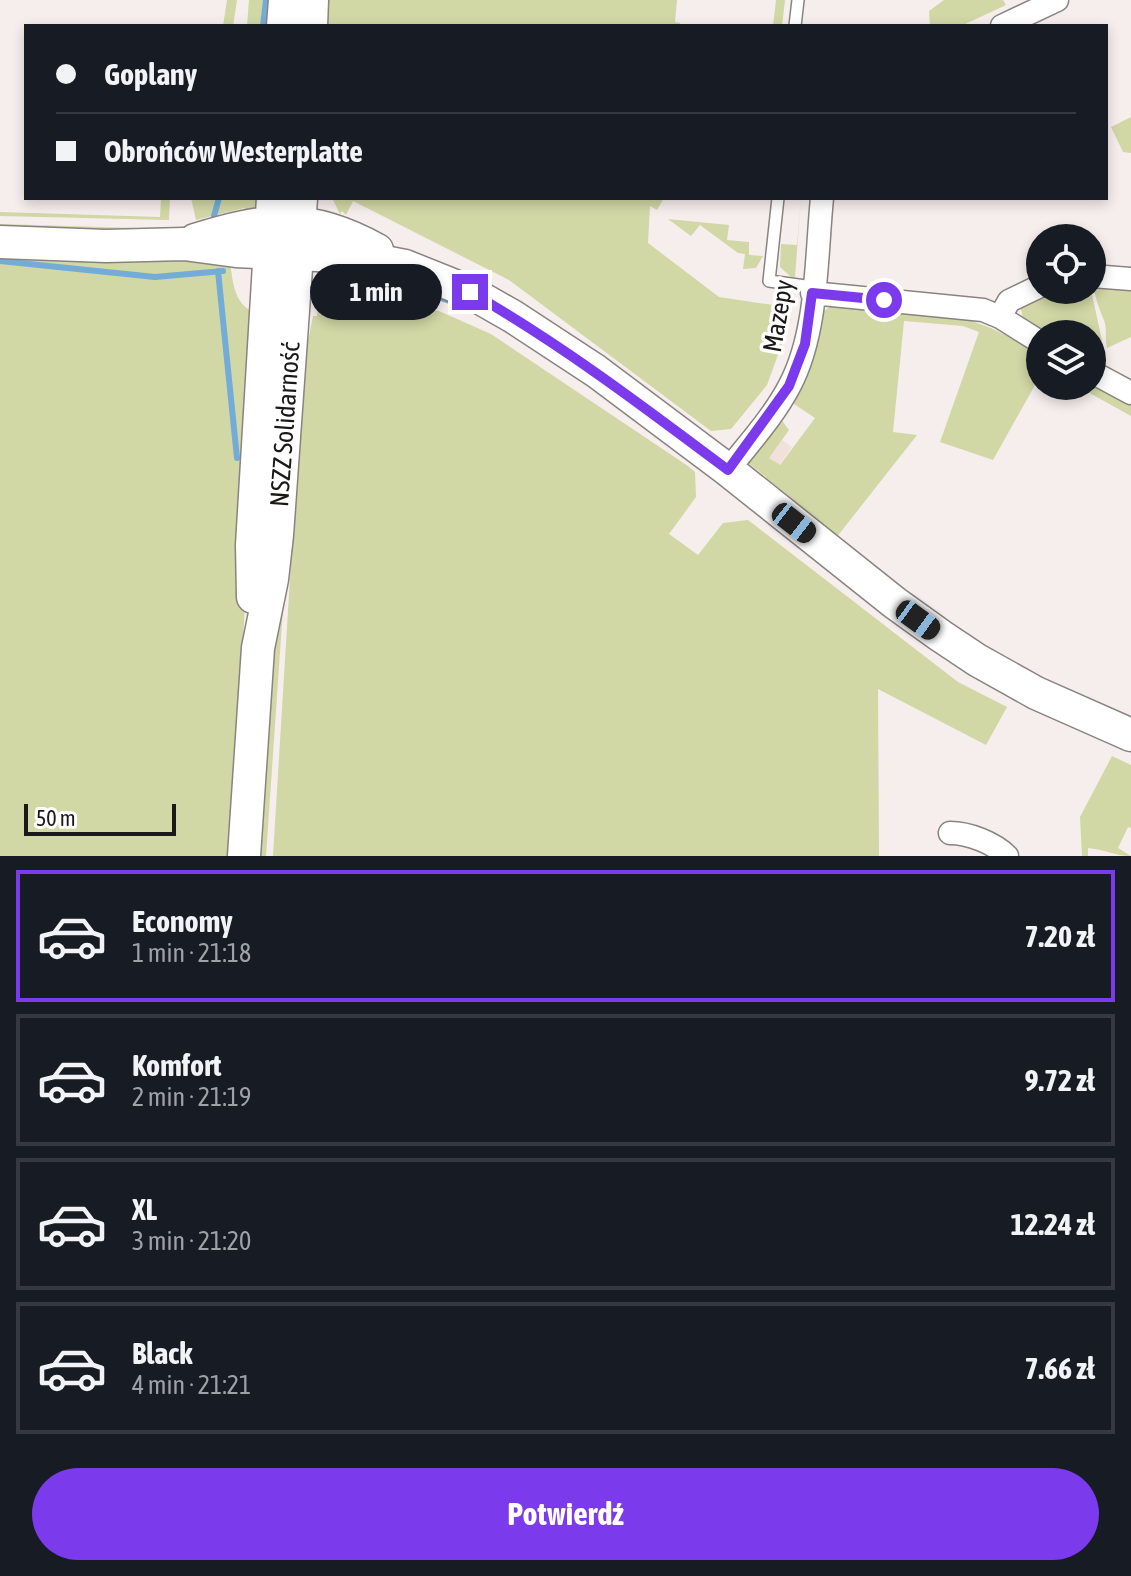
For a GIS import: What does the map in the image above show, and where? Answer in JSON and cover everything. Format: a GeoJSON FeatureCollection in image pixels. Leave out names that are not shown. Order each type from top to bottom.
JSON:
{"type":"FeatureCollection","features":[{"type":"Feature","properties":{"kind":"street"},"geometry":{"type":"LineString","coordinates":[[283,24],[285,0]]}},
{"type":"Feature","properties":{"kind":"street"},"geometry":{"type":"LineString","coordinates":[[311,24],[312,0]]}},
{"type":"Feature","properties":{"kind":"street"},"geometry":{"type":"LineString","coordinates":[[1006,24],[1057,0]]}},
{"type":"Feature","properties":{"kind":"street","name":"Mazepy"},"geometry":{"type":"LineString","coordinates":[[728,470],[789,386],[805,344],[822,200]]}},
{"type":"Feature","properties":{"kind":"street"},"geometry":{"type":"LineString","coordinates":[[0,242],[106,246],[184,244],[285,224],[358,257],[405,266],[470,292],[596,371],[941,636],[1025,687],[1131,735]]}},
{"type":"Feature","properties":{"kind":"street","name":"NSZZ Solidarność"},"geometry":{"type":"LineString","coordinates":[[244,856],[258,648],[277,535],[285,224]]}},
{"type":"Feature","properties":{"kind":"street"},"geometry":{"type":"LineString","coordinates":[[1106,277],[1131,279]]}},
{"type":"Feature","properties":{"kind":"street"},"geometry":{"type":"LineString","coordinates":[[813,290],[983,310],[1026,333]]}},
{"type":"Feature","properties":{"kind":"street"},"geometry":{"type":"LineString","coordinates":[[1000,317],[1009,301],[1026,293]]}},
{"type":"Feature","properties":{"kind":"street"},"geometry":{"type":"LineString","coordinates":[[1106,380],[1131,393]]}},
{"type":"Feature","properties":{"kind":"street"},"geometry":{"type":"LineString","coordinates":[[950,833],[986,842],[1007,856]]}},
{"type":"Feature","properties":{"kind":"lane"},"geometry":{"type":"LineString","coordinates":[[795,24],[798,0]]}},
{"type":"Feature","properties":{"kind":"lane"},"geometry":{"type":"LineString","coordinates":[[778,200],[769,281],[813,290]]}},
{"type":"Feature","properties":{"kind":"shaded area"},"geometry":{"type":"Polygon","coordinates":[[[782,440],[792,447],[779,465],[769,458],[782,440]]]}},
{"type":"Feature","properties":{"kind":"green space"},"geometry":{"type":"Polygon","coordinates":[[[227,0],[237,0],[233,24],[223,24],[227,0]]]}},
{"type":"Feature","properties":{"kind":"green space"},"geometry":{"type":"Polygon","coordinates":[[[249,0],[277,0],[276,24],[247,24],[249,0]]]}},
{"type":"Feature","properties":{"kind":"green space"},"geometry":{"type":"Polygon","coordinates":[[[326,0],[677,0],[675,22],[680,23],[680,24],[325,24],[326,0]]]}},
{"type":"Feature","properties":{"kind":"green space"},"geometry":{"type":"Polygon","coordinates":[[[776,0],[785,0],[782,24],[773,24],[776,0]]]}},
{"type":"Feature","properties":{"kind":"green space"},"geometry":{"type":"Polygon","coordinates":[[[944,0],[1003,0],[1006,5],[965,24],[930,24],[929,11],[944,0]]]}},
{"type":"Feature","properties":{"kind":"green space"},"geometry":{"type":"Polygon","coordinates":[[[1131,117],[1131,153],[1123,152],[1111,127],[1131,117]]]}},
{"type":"Feature","properties":{"kind":"green space"},"geometry":{"type":"Polygon","coordinates":[[[161,200],[170,200],[169,220],[0,216],[0,212],[160,217],[161,200]]]}},
{"type":"Feature","properties":{"kind":"green space"},"geometry":{"type":"Polygon","coordinates":[[[191,200],[262,200],[247,215],[244,208],[196,220],[191,200]]]}},
{"type":"Feature","properties":{"kind":"green space"},"geometry":{"type":"Polygon","coordinates":[[[333,200],[663,200],[657,210],[650,206],[648,243],[719,297],[780,306],[791,319],[767,385],[731,429],[711,431],[509,280],[353,201],[346,215],[342,211],[340,214],[333,200]]]}},
{"type":"Feature","properties":{"kind":"green space"},"geometry":{"type":"Polygon","coordinates":[[[801,200],[795,277],[791,277],[780,267],[781,244],[797,245],[801,200]]]}},
{"type":"Feature","properties":{"kind":"green space"},"geometry":{"type":"Polygon","coordinates":[[[668,219],[729,225],[727,240],[749,242],[749,255],[763,256],[756,268],[743,269],[745,254],[738,253],[700,225],[691,236],[668,219]]]}},
{"type":"Feature","properties":{"kind":"green space"},"geometry":{"type":"Polygon","coordinates":[[[0,224],[169,229],[0,236],[0,224]]]}},
{"type":"Feature","properties":{"kind":"green space"},"geometry":{"type":"Polygon","coordinates":[[[0,252],[229,256],[238,298],[249,310],[258,313],[232,856],[0,856],[0,252]]]}},
{"type":"Feature","properties":{"kind":"green space"},"geometry":{"type":"Polygon","coordinates":[[[1106,287],[1131,290],[1131,337],[1107,348],[1104,320],[1098,304],[1106,304],[1106,287]]]}},
{"type":"Feature","properties":{"kind":"green space"},"geometry":{"type":"Polygon","coordinates":[[[318,297],[439,311],[491,334],[688,466],[695,472],[696,497],[669,534],[698,555],[723,523],[748,520],[958,682],[1007,707],[986,745],[878,689],[879,856],[273,856],[303,366],[313,316],[317,316],[318,297]]]}},
{"type":"Feature","properties":{"kind":"green space"},"geometry":{"type":"Polygon","coordinates":[[[1094,304],[1098,320],[1026,320],[1021,309],[1024,305],[1094,304]]]}},
{"type":"Feature","properties":{"kind":"green space"},"geometry":{"type":"Polygon","coordinates":[[[830,306],[963,318],[1026,346],[1027,400],[993,460],[940,442],[979,332],[963,326],[904,321],[893,432],[917,435],[836,538],[769,485],[766,477],[747,462],[780,418],[789,430],[769,458],[780,465],[815,418],[791,402],[805,380],[821,314],[830,306]]]}},
{"type":"Feature","properties":{"kind":"green space"},"geometry":{"type":"Polygon","coordinates":[[[1106,390],[1131,405],[1131,416],[1102,400],[1106,400],[1106,390]]]}},
{"type":"Feature","properties":{"kind":"green space"},"geometry":{"type":"Polygon","coordinates":[[[284,594],[266,856],[257,856],[271,648],[284,594]]]}},
{"type":"Feature","properties":{"kind":"green space"},"geometry":{"type":"Polygon","coordinates":[[[1112,756],[1131,765],[1131,828],[1128,827],[1118,848],[1131,856],[1088,848],[1088,856],[1082,856],[1080,817],[1112,756]]]}},
{"type":"Feature","properties":{"kind":"waterway"},"geometry":{"type":"LineString","coordinates":[[263,24],[266,0]]}},
{"type":"Feature","properties":{"kind":"waterway"},"geometry":{"type":"LineString","coordinates":[[214,216],[218,200]]}},
{"type":"Feature","properties":{"kind":"waterway"},"geometry":{"type":"LineString","coordinates":[[0,261],[155,277],[223,271]]}},
{"type":"Feature","properties":{"kind":"waterway"},"geometry":{"type":"LineString","coordinates":[[218,271],[237,458]]}},
{"type":"Feature","properties":{"kind":"waterway"},"geometry":{"type":"LineString","coordinates":[[332,287],[438,297],[461,305]]}},
{"type":"Feature","properties":{"kind":"route"},"geometry":{"type":"LineString","coordinates":[[470,292],[596,371],[728,470],[789,386],[805,344],[812,293],[884,300]]}}]}
